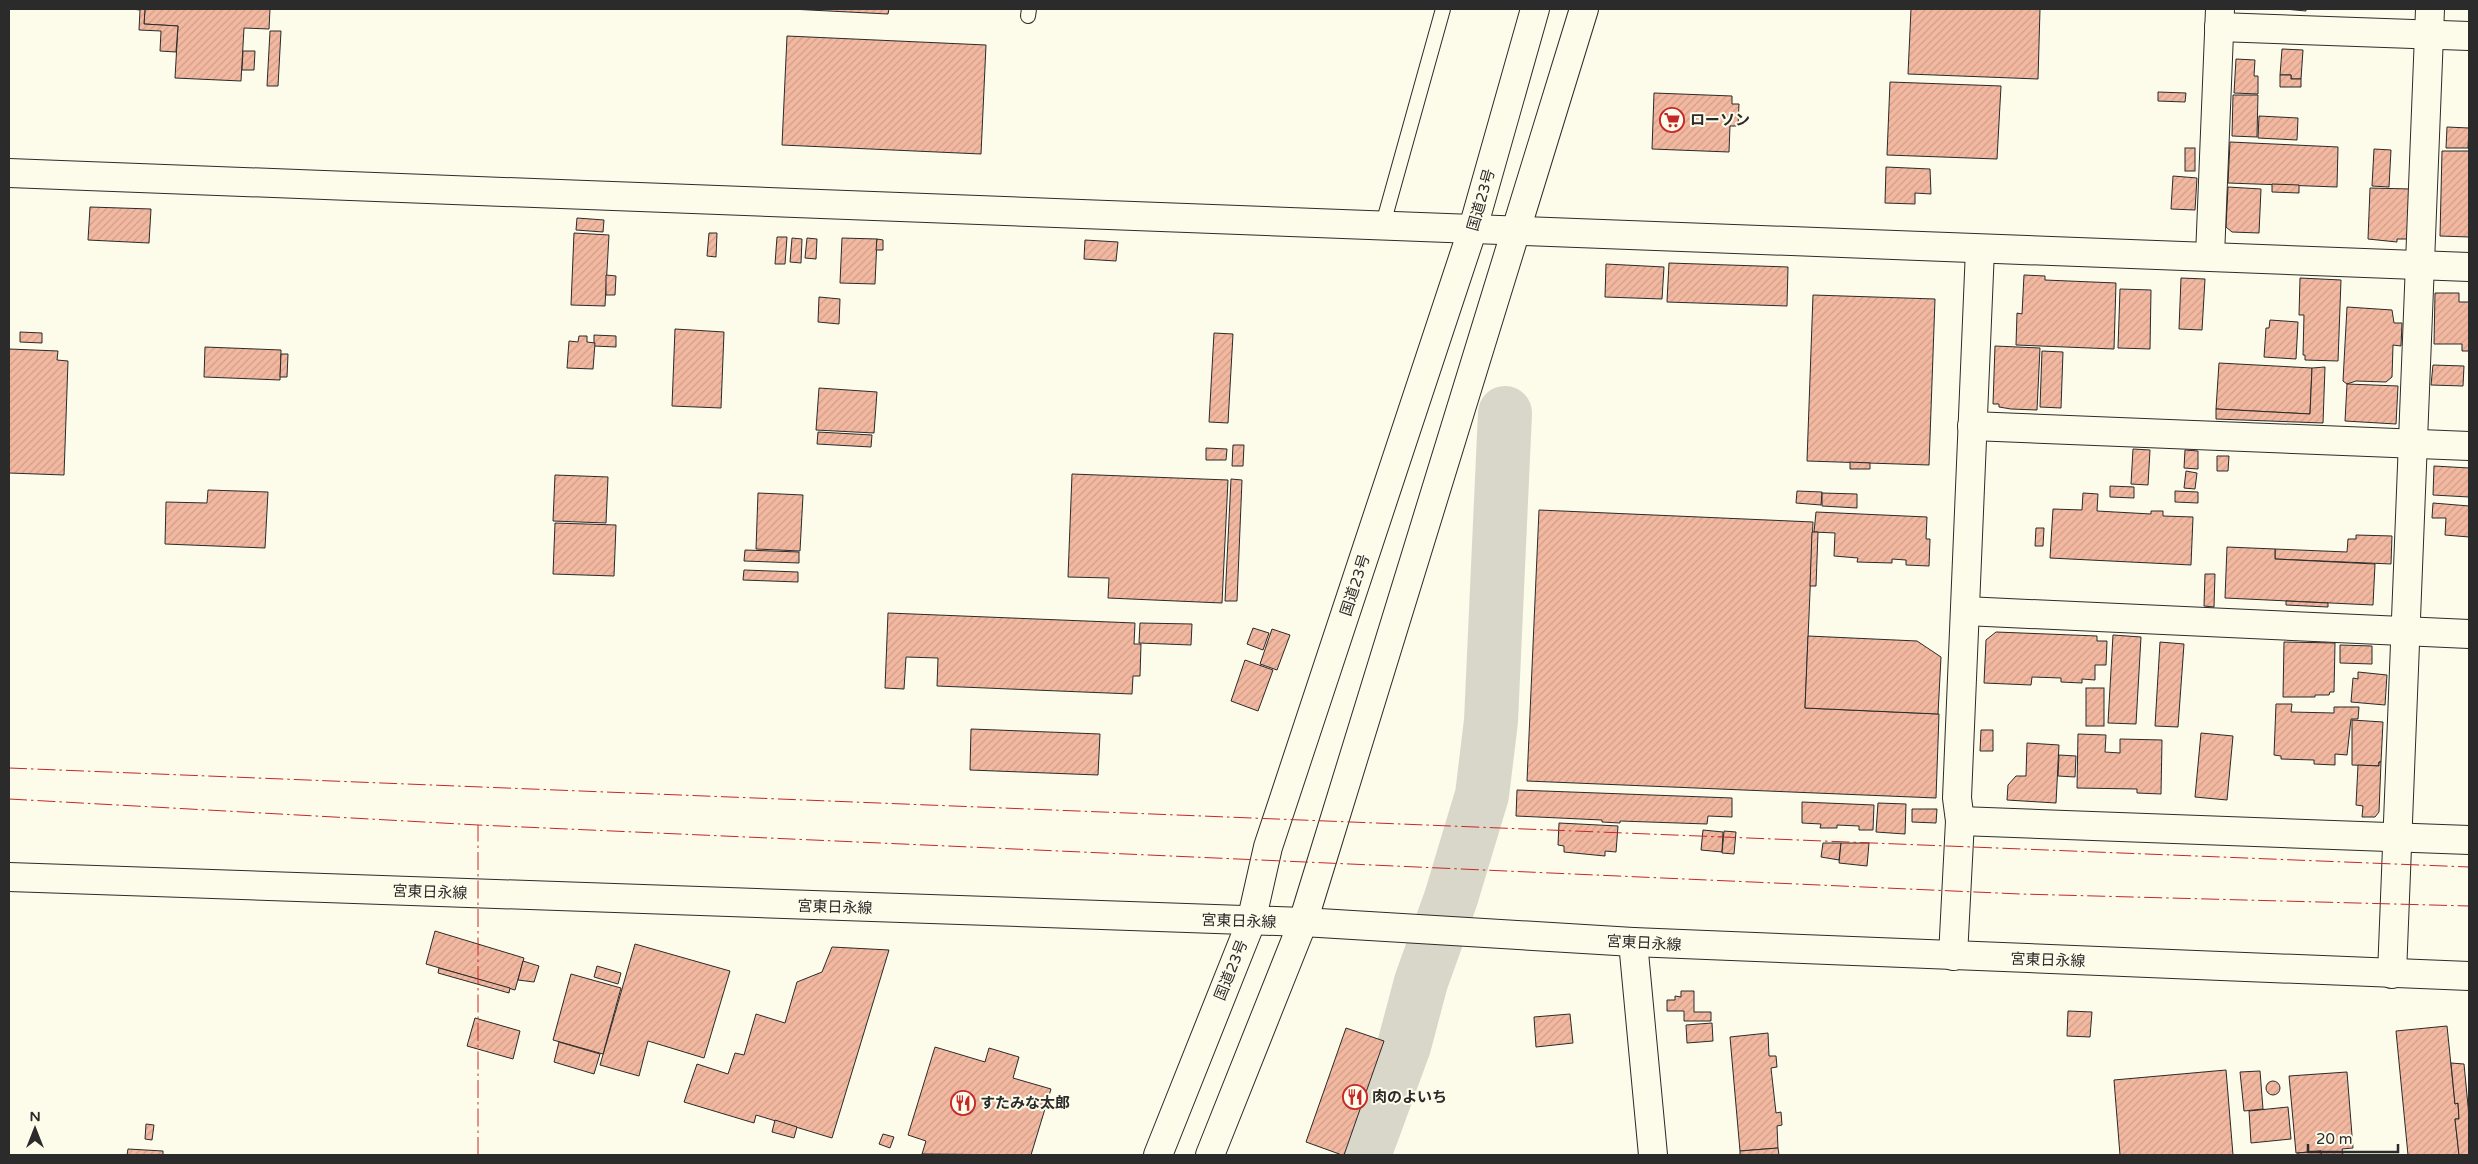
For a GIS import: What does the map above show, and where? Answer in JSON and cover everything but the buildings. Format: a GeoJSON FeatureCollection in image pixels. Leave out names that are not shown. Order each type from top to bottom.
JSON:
{"type":"FeatureCollection","features":[{"type":"Feature","properties":{"kind":"main road","name":"国道23号"},"geometry":{"type":"LineString","coordinates":[[1158,1155],[1251,922],[1268,847],[1473,228],[1535,9]]}},
{"type":"Feature","properties":{"kind":"main road"},"geometry":{"type":"LineString","coordinates":[[1210,1155],[1303,922],[1584,9]]}},
{"type":"Feature","properties":{"kind":"main road"},"geometry":{"type":"LineString","coordinates":[[2210,256],[2220,18],[2429,22],[2469,36]]}},
{"type":"Feature","properties":{"kind":"main road"},"geometry":{"type":"LineString","coordinates":[[2392,974],[2407,631],[2412,444],[2419,264],[2422,237],[2429,22]]}},
{"type":"Feature","properties":{"kind":"main road"},"geometry":{"type":"LineString","coordinates":[[9,173],[1383,224],[1980,250],[2210,256],[2469,266]]}},
{"type":"Feature","properties":{"kind":"main road"},"geometry":{"type":"LineString","coordinates":[[1953,956],[1960,821],[1957,798],[1980,250]]}},
{"type":"Feature","properties":{"kind":"main road"},"geometry":{"type":"LineString","coordinates":[[1972,426],[2469,446]]}},
{"type":"Feature","properties":{"kind":"main road"},"geometry":{"type":"LineString","coordinates":[[1965,611],[2469,634]]}},
{"type":"Feature","properties":{"kind":"main road"},"geometry":{"type":"LineString","coordinates":[[1960,821],[2469,840]]}},
{"type":"Feature","properties":{"kind":"main road","name":"宮東日永線"},"geometry":{"type":"LineString","coordinates":[[9,877],[1251,922],[1303,922],[1633,942],[2469,976]]}},
{"type":"Feature","properties":{"kind":"main road"},"geometry":{"type":"LineString","coordinates":[[1633,942],[1653,1155]]}},
{"type":"Feature","properties":{"kind":"lane"},"geometry":{"type":"LineString","coordinates":[[1383,224],[1443,9]]}},
{"type":"Feature","properties":{"kind":"waterway"},"geometry":{"type":"LineString","coordinates":[[1364,1155],[1404,1046],[1421,982],[1451,898],[1482,795],[1491,721],[1505,413]]}},
{"type":"Feature","properties":{"kind":"power"},"geometry":{"type":"LineString","coordinates":[[9,768],[2469,867]]}},
{"type":"Feature","properties":{"kind":"power"},"geometry":{"type":"LineString","coordinates":[[9,799],[478,825],[2020,894],[2469,906]]}},
{"type":"Feature","properties":{"kind":"power"},"geometry":{"type":"LineString","coordinates":[[478,825],[478,1155]]}},
{"type":"Feature","properties":{"kind":"place","name":"ローソン"},"geometry":{"type":"Point","coordinates":[1672,120]}},
{"type":"Feature","properties":{"kind":"place","name":"肉のよいち"},"geometry":{"type":"Point","coordinates":[1355,1097]}},
{"type":"Feature","properties":{"kind":"place","name":"すたみな太郎"},"geometry":{"type":"Point","coordinates":[963,1103]}}]}
